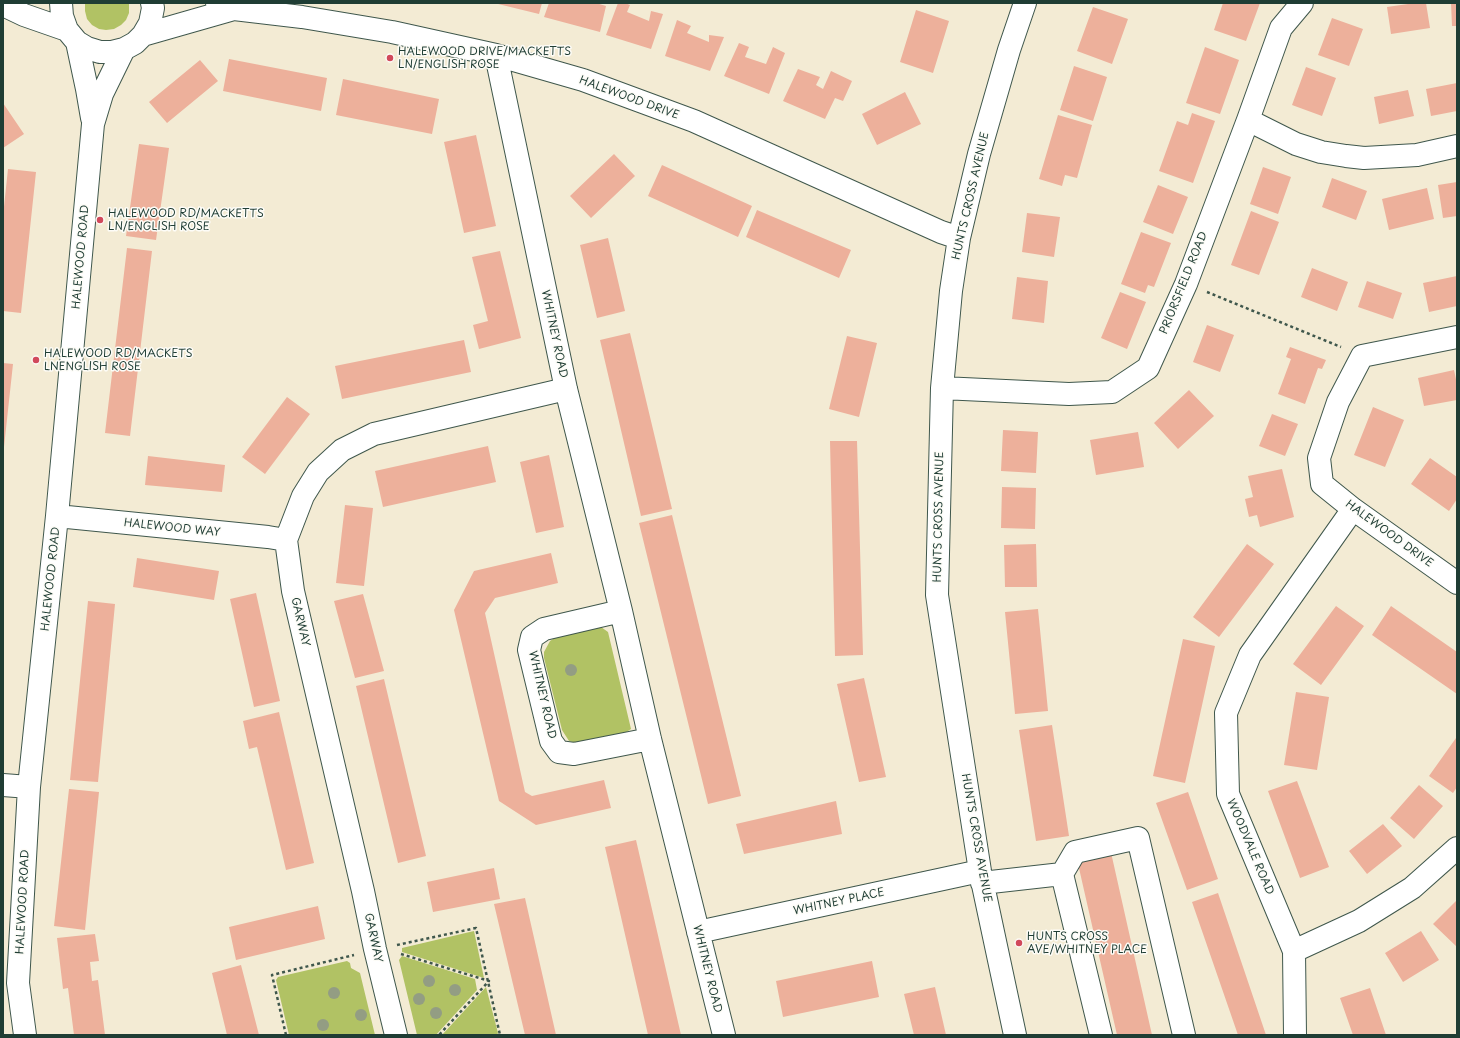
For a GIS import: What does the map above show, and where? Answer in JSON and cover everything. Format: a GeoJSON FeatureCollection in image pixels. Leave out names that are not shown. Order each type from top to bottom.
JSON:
{"type":"FeatureCollection","features":[{"type":"Feature","properties":{"kind":"street","name":"HALEWOOD ROAD"},"geometry":{"type":"LineString","coordinates":[[61,3],[62,16],[72,36],[87,89],[93,124]]}},
{"type":"Feature","properties":{"kind":"street"},"geometry":{"type":"LineString","coordinates":[[3,5],[72,36],[87,48],[100,52],[112,52],[124,49],[134,44],[143,35],[150,22],[153,8],[152,3]]}},
{"type":"Feature","properties":{"kind":"street","name":"HUNTS CROSS AVENUE"},"geometry":{"type":"LineString","coordinates":[[1015,1035],[981,877],[937,595],[942,388],[959,238],[979,154],[1009,50],[1025,3]]}},
{"type":"Feature","properties":{"kind":"street","name":"PRIORSFIELD ROAD"},"geometry":{"type":"LineString","coordinates":[[942,388],[1069,394],[1112,392],[1148,368],[1186,284],[1281,28],[1302,3]]}},
{"type":"Feature","properties":{"kind":"street","name":"HALEWOOD DRIVE"},"geometry":{"type":"LineString","coordinates":[[143,35],[225,6],[392,32],[496,55],[583,80],[694,121],[941,232],[959,238]]}},
{"type":"Feature","properties":{"kind":"street","name":"HALEWOOD ROAD"},"geometry":{"type":"LineString","coordinates":[[24,1035],[18,983],[29,787],[57,516],[93,124],[102,94],[124,49]]}},
{"type":"Feature","properties":{"kind":"street","name":"WHITNEY ROAD"},"geometry":{"type":"LineString","coordinates":[[496,55],[566,390],[621,611],[650,739],[724,1035]]}},
{"type":"Feature","properties":{"kind":"street"},"geometry":{"type":"LineString","coordinates":[[1248,120],[1296,144],[1321,152],[1346,156],[1370,158],[1417,155],[1457,146]]}},
{"type":"Feature","properties":{"kind":"street"},"geometry":{"type":"LineString","coordinates":[[1362,356],[1457,337]]}},
{"type":"Feature","properties":{"kind":"street","name":"HALEWOOD DRIVE"},"geometry":{"type":"LineString","coordinates":[[1362,356],[1338,402],[1319,458],[1322,484],[1352,509],[1457,583]]}},
{"type":"Feature","properties":{"kind":"street","name":"GARWAY"},"geometry":{"type":"LineString","coordinates":[[396,1035],[293,591],[286,540],[303,496],[318,472],[342,450],[374,434],[566,390]]}},
{"type":"Feature","properties":{"kind":"street","name":"WOODVALE ROAD"},"geometry":{"type":"LineString","coordinates":[[1294,951],[1228,794],[1226,713],[1250,655],[1352,509]]}},
{"type":"Feature","properties":{"kind":"street","name":"HALEWOOD WAY"},"geometry":{"type":"LineString","coordinates":[[57,516],[286,540]]}},
{"type":"Feature","properties":{"kind":"street","name":"WHITNEY ROAD"},"geometry":{"type":"LineString","coordinates":[[621,611],[544,629],[532,637],[529,650],[551,741],[559,752],[574,754],[650,739]]}},
{"type":"Feature","properties":{"kind":"street"},"geometry":{"type":"LineString","coordinates":[[3,785],[29,787]]}},
{"type":"Feature","properties":{"kind":"street"},"geometry":{"type":"LineString","coordinates":[[1101,1035],[1062,874],[1075,852],[1138,838],[1184,1035]]}},
{"type":"Feature","properties":{"kind":"street"},"geometry":{"type":"LineString","coordinates":[[1295,1035],[1294,951],[1359,921],[1412,888],[1457,848]]}},
{"type":"Feature","properties":{"kind":"street","name":"WHITNEY PLACE"},"geometry":{"type":"LineString","coordinates":[[698,932],[981,877],[1062,874]]}},
{"type":"Feature","properties":{"kind":"path"},"geometry":{"type":"LineString","coordinates":[[1186,284],[1362,356]]}},
{"type":"Feature","properties":{"kind":"path"},"geometry":{"type":"LineString","coordinates":[[394,946],[397,950]]}},
{"type":"Feature","properties":{"kind":"path"},"geometry":{"type":"LineString","coordinates":[[399,954],[489,981],[439,1035]]}},
{"type":"Feature","properties":{"kind":"green space"},"geometry":{"type":"Polygon","coordinates":[[[85,3],[129,3],[129,13],[126,20],[114,29],[99,29],[92,25],[87,19],[85,3]]]}},
{"type":"Feature","properties":{"kind":"green space"},"geometry":{"type":"Polygon","coordinates":[[[601,627],[608,632],[631,729],[622,735],[575,743],[569,741],[562,730],[544,658],[544,652],[550,641],[556,637],[601,627]]]}},
{"type":"Feature","properties":{"kind":"green space"},"geometry":{"type":"Polygon","coordinates":[[[474,931],[484,978],[402,952],[402,948],[474,931]]]}},
{"type":"Feature","properties":{"kind":"green space"},"geometry":{"type":"Polygon","coordinates":[[[402,956],[475,979],[477,990],[436,1035],[417,1035],[399,960],[402,956]]]}},
{"type":"Feature","properties":{"kind":"green space"},"geometry":{"type":"Polygon","coordinates":[[[347,961],[350,963],[351,968],[360,973],[375,1035],[289,1035],[276,980],[278,977],[347,961]]]}},
{"type":"Feature","properties":{"kind":"green space"},"geometry":{"type":"Polygon","coordinates":[[[486,987],[498,1033],[497,1035],[442,1035],[486,987]]]}},
{"type":"Feature","properties":{"kind":"building"},"geometry":{"type":"Polygon","coordinates":[[[494,3],[542,3],[539,14],[494,3]]]}},
{"type":"Feature","properties":{"kind":"building"},"geometry":{"type":"Polygon","coordinates":[[[549,3],[596,3],[606,6],[600,32],[544,17],[549,3]]]}},
{"type":"Feature","properties":{"kind":"building"},"geometry":{"type":"Polygon","coordinates":[[[618,3],[630,5],[627,12],[649,21],[651,11],[663,14],[651,49],[606,35],[618,3]]]}},
{"type":"Feature","properties":{"kind":"building"},"geometry":{"type":"Polygon","coordinates":[[[1223,3],[1260,3],[1246,41],[1214,30],[1223,3]]]}},
{"type":"Feature","properties":{"kind":"building"},"geometry":{"type":"Polygon","coordinates":[[[1426,3],[1430,28],[1391,34],[1387,7],[1426,3]]]}},
{"type":"Feature","properties":{"kind":"building"},"geometry":{"type":"Polygon","coordinates":[[[1451,3],[1457,3],[1457,26],[1452,26],[1451,3]]]}},
{"type":"Feature","properties":{"kind":"building"},"geometry":{"type":"Polygon","coordinates":[[[1093,7],[1128,19],[1112,64],[1077,51],[1093,7]]]}},
{"type":"Feature","properties":{"kind":"building"},"geometry":{"type":"Polygon","coordinates":[[[916,10],[949,21],[933,73],[900,62],[916,10]]]}},
{"type":"Feature","properties":{"kind":"building"},"geometry":{"type":"Polygon","coordinates":[[[1332,18],[1363,29],[1349,66],[1318,55],[1332,18]]]}},
{"type":"Feature","properties":{"kind":"building"},"geometry":{"type":"Polygon","coordinates":[[[677,20],[691,26],[687,33],[709,42],[709,35],[724,37],[710,71],[665,56],[677,20]]]}},
{"type":"Feature","properties":{"kind":"building"},"geometry":{"type":"Polygon","coordinates":[[[739,43],[749,47],[745,57],[766,64],[773,47],[785,53],[769,94],[724,76],[739,43]]]}},
{"type":"Feature","properties":{"kind":"building"},"geometry":{"type":"Polygon","coordinates":[[[1205,47],[1239,60],[1220,114],[1186,103],[1205,47]]]}},
{"type":"Feature","properties":{"kind":"building"},"geometry":{"type":"Polygon","coordinates":[[[229,59],[327,78],[321,111],[223,91],[229,59]]]}},
{"type":"Feature","properties":{"kind":"building"},"geometry":{"type":"Polygon","coordinates":[[[200,60],[218,81],[167,123],[149,102],[200,60]]]}},
{"type":"Feature","properties":{"kind":"building"},"geometry":{"type":"Polygon","coordinates":[[[1074,66],[1107,77],[1093,121],[1060,110],[1074,66]]]}},
{"type":"Feature","properties":{"kind":"building"},"geometry":{"type":"Polygon","coordinates":[[[1306,67],[1336,78],[1322,116],[1292,105],[1306,67]]]}},
{"type":"Feature","properties":{"kind":"building"},"geometry":{"type":"Polygon","coordinates":[[[798,69],[820,77],[816,85],[823,89],[831,71],[852,81],[843,101],[835,98],[825,119],[783,101],[798,69]]]}},
{"type":"Feature","properties":{"kind":"building"},"geometry":{"type":"Polygon","coordinates":[[[343,79],[439,99],[432,134],[336,115],[343,79]]]}},
{"type":"Feature","properties":{"kind":"building"},"geometry":{"type":"Polygon","coordinates":[[[1457,83],[1457,111],[1431,116],[1426,89],[1457,83]]]}},
{"type":"Feature","properties":{"kind":"building"},"geometry":{"type":"Polygon","coordinates":[[[1408,90],[1414,116],[1379,124],[1374,97],[1408,90]]]}},
{"type":"Feature","properties":{"kind":"building"},"geometry":{"type":"Polygon","coordinates":[[[905,92],[921,124],[877,145],[862,114],[905,92]]]}},
{"type":"Feature","properties":{"kind":"building"},"geometry":{"type":"Polygon","coordinates":[[[3,103],[24,134],[3,148],[3,103]]]}},
{"type":"Feature","properties":{"kind":"building"},"geometry":{"type":"Polygon","coordinates":[[[1192,113],[1215,121],[1193,183],[1159,171],[1177,121],[1188,125],[1192,113]]]}},
{"type":"Feature","properties":{"kind":"building"},"geometry":{"type":"Polygon","coordinates":[[[1058,115],[1092,125],[1077,178],[1065,175],[1062,186],[1039,179],[1058,115]]]}},
{"type":"Feature","properties":{"kind":"building"},"geometry":{"type":"Polygon","coordinates":[[[476,135],[496,226],[464,233],[444,142],[476,135]]]}},
{"type":"Feature","properties":{"kind":"building"},"geometry":{"type":"Polygon","coordinates":[[[139,144],[169,148],[156,240],[126,236],[139,144]]]}},
{"type":"Feature","properties":{"kind":"building"},"geometry":{"type":"Polygon","coordinates":[[[614,154],[635,176],[591,218],[570,196],[614,154]]]}},
{"type":"Feature","properties":{"kind":"building"},"geometry":{"type":"Polygon","coordinates":[[[662,165],[752,206],[738,237],[648,196],[662,165]]]}},
{"type":"Feature","properties":{"kind":"building"},"geometry":{"type":"Polygon","coordinates":[[[1263,167],[1291,177],[1278,214],[1250,204],[1263,167]]]}},
{"type":"Feature","properties":{"kind":"building"},"geometry":{"type":"Polygon","coordinates":[[[8,169],[36,172],[21,313],[3,311],[3,216],[8,169]]]}},
{"type":"Feature","properties":{"kind":"building"},"geometry":{"type":"Polygon","coordinates":[[[1332,178],[1367,191],[1356,220],[1322,207],[1332,178]]]}},
{"type":"Feature","properties":{"kind":"building"},"geometry":{"type":"Polygon","coordinates":[[[1457,182],[1457,216],[1443,218],[1438,185],[1457,182]]]}},
{"type":"Feature","properties":{"kind":"building"},"geometry":{"type":"Polygon","coordinates":[[[1158,185],[1188,197],[1173,234],[1143,222],[1158,185]]]}},
{"type":"Feature","properties":{"kind":"building"},"geometry":{"type":"Polygon","coordinates":[[[1427,188],[1434,219],[1389,230],[1382,199],[1427,188]]]}},
{"type":"Feature","properties":{"kind":"building"},"geometry":{"type":"Polygon","coordinates":[[[757,210],[851,250],[839,278],[746,237],[757,210]]]}},
{"type":"Feature","properties":{"kind":"building"},"geometry":{"type":"Polygon","coordinates":[[[1251,211],[1279,222],[1259,275],[1231,265],[1251,211]]]}},
{"type":"Feature","properties":{"kind":"building"},"geometry":{"type":"Polygon","coordinates":[[[1027,213],[1060,217],[1054,257],[1022,252],[1027,213]]]}},
{"type":"Feature","properties":{"kind":"building"},"geometry":{"type":"Polygon","coordinates":[[[1141,232],[1171,243],[1154,287],[1148,285],[1145,293],[1121,284],[1141,232]]]}},
{"type":"Feature","properties":{"kind":"building"},"geometry":{"type":"Polygon","coordinates":[[[608,238],[625,311],[597,318],[580,245],[608,238]]]}},
{"type":"Feature","properties":{"kind":"building"},"geometry":{"type":"Polygon","coordinates":[[[127,248],[152,251],[130,436],[105,433],[127,248]]]}},
{"type":"Feature","properties":{"kind":"building"},"geometry":{"type":"Polygon","coordinates":[[[500,251],[521,338],[479,349],[473,325],[488,321],[472,257],[500,251]]]}},
{"type":"Feature","properties":{"kind":"building"},"geometry":{"type":"Polygon","coordinates":[[[1312,268],[1348,282],[1337,311],[1301,297],[1312,268]]]}},
{"type":"Feature","properties":{"kind":"building"},"geometry":{"type":"Polygon","coordinates":[[[1457,276],[1457,306],[1429,312],[1423,283],[1457,276]]]}},
{"type":"Feature","properties":{"kind":"building"},"geometry":{"type":"Polygon","coordinates":[[[1017,277],[1048,281],[1044,323],[1012,319],[1017,277]]]}},
{"type":"Feature","properties":{"kind":"building"},"geometry":{"type":"Polygon","coordinates":[[[1367,281],[1402,293],[1393,319],[1358,307],[1367,281]]]}},
{"type":"Feature","properties":{"kind":"building"},"geometry":{"type":"Polygon","coordinates":[[[1120,292],[1146,302],[1127,349],[1101,338],[1120,292]]]}},
{"type":"Feature","properties":{"kind":"building"},"geometry":{"type":"Polygon","coordinates":[[[1207,325],[1234,335],[1220,372],[1193,362],[1207,325]]]}},
{"type":"Feature","properties":{"kind":"building"},"geometry":{"type":"Polygon","coordinates":[[[630,333],[672,509],[641,516],[600,340],[630,333]]]}},
{"type":"Feature","properties":{"kind":"building"},"geometry":{"type":"Polygon","coordinates":[[[847,336],[877,343],[859,417],[829,409],[847,336]]]}},
{"type":"Feature","properties":{"kind":"building"},"geometry":{"type":"Polygon","coordinates":[[[464,340],[471,372],[342,399],[335,366],[464,340]]]}},
{"type":"Feature","properties":{"kind":"building"},"geometry":{"type":"Polygon","coordinates":[[[1290,347],[1326,360],[1322,369],[1318,368],[1305,404],[1278,394],[1291,359],[1286,357],[1290,347]]]}},
{"type":"Feature","properties":{"kind":"building"},"geometry":{"type":"Polygon","coordinates":[[[3,363],[13,364],[4,447],[3,447],[3,363]]]}},
{"type":"Feature","properties":{"kind":"building"},"geometry":{"type":"Polygon","coordinates":[[[1454,370],[1457,384],[1457,400],[1424,406],[1418,378],[1454,370]]]}},
{"type":"Feature","properties":{"kind":"building"},"geometry":{"type":"Polygon","coordinates":[[[1189,390],[1214,416],[1178,449],[1154,423],[1189,390]]]}},
{"type":"Feature","properties":{"kind":"building"},"geometry":{"type":"Polygon","coordinates":[[[287,397],[310,414],[265,474],[242,457],[287,397]]]}},
{"type":"Feature","properties":{"kind":"building"},"geometry":{"type":"Polygon","coordinates":[[[1373,407],[1404,420],[1385,467],[1354,455],[1373,407]]]}},
{"type":"Feature","properties":{"kind":"building"},"geometry":{"type":"Polygon","coordinates":[[[1272,414],[1298,424],[1285,456],[1259,446],[1272,414]]]}},
{"type":"Feature","properties":{"kind":"building"},"geometry":{"type":"Polygon","coordinates":[[[1003,430],[1038,432],[1036,473],[1001,471],[1003,430]]]}},
{"type":"Feature","properties":{"kind":"building"},"geometry":{"type":"Polygon","coordinates":[[[1138,432],[1144,467],[1096,475],[1090,440],[1138,432]]]}},
{"type":"Feature","properties":{"kind":"building"},"geometry":{"type":"Polygon","coordinates":[[[830,441],[857,441],[863,655],[835,656],[830,441]]]}},
{"type":"Feature","properties":{"kind":"building"},"geometry":{"type":"Polygon","coordinates":[[[488,446],[496,482],[383,507],[375,471],[488,446]]]}},
{"type":"Feature","properties":{"kind":"building"},"geometry":{"type":"Polygon","coordinates":[[[549,455],[564,527],[536,533],[520,462],[549,455]]]}},
{"type":"Feature","properties":{"kind":"building"},"geometry":{"type":"Polygon","coordinates":[[[148,456],[225,465],[222,492],[145,485],[148,456]]]}},
{"type":"Feature","properties":{"kind":"building"},"geometry":{"type":"Polygon","coordinates":[[[1430,458],[1457,477],[1457,499],[1449,511],[1411,484],[1430,458]]]}},
{"type":"Feature","properties":{"kind":"building"},"geometry":{"type":"Polygon","coordinates":[[[1282,469],[1294,517],[1260,527],[1257,515],[1249,517],[1245,499],[1253,497],[1248,476],[1282,469]]]}},
{"type":"Feature","properties":{"kind":"building"},"geometry":{"type":"Polygon","coordinates":[[[1002,487],[1036,488],[1035,529],[1001,528],[1002,487]]]}},
{"type":"Feature","properties":{"kind":"building"},"geometry":{"type":"Polygon","coordinates":[[[345,505],[373,508],[364,586],[336,583],[345,505]]]}},
{"type":"Feature","properties":{"kind":"building"},"geometry":{"type":"Polygon","coordinates":[[[672,515],[741,796],[708,804],[639,523],[672,515]]]}},
{"type":"Feature","properties":{"kind":"building"},"geometry":{"type":"Polygon","coordinates":[[[1036,544],[1037,587],[1005,587],[1004,545],[1036,544]]]}},
{"type":"Feature","properties":{"kind":"building"},"geometry":{"type":"Polygon","coordinates":[[[1247,544],[1274,564],[1219,637],[1193,617],[1247,544]]]}},
{"type":"Feature","properties":{"kind":"building"},"geometry":{"type":"Polygon","coordinates":[[[551,553],[558,583],[495,598],[485,613],[525,792],[532,796],[604,780],[611,808],[536,825],[499,801],[454,610],[474,571],[551,553]]]}},
{"type":"Feature","properties":{"kind":"building"},"geometry":{"type":"Polygon","coordinates":[[[137,558],[219,571],[214,600],[133,587],[137,558]]]}},
{"type":"Feature","properties":{"kind":"building"},"geometry":{"type":"Polygon","coordinates":[[[256,593],[280,701],[254,707],[230,599],[256,593]]]}},
{"type":"Feature","properties":{"kind":"building"},"geometry":{"type":"Polygon","coordinates":[[[363,594],[384,671],[355,678],[334,601],[363,594]]]}},
{"type":"Feature","properties":{"kind":"building"},"geometry":{"type":"Polygon","coordinates":[[[88,601],[115,604],[98,782],[70,780],[88,601]]]}},
{"type":"Feature","properties":{"kind":"building"},"geometry":{"type":"Polygon","coordinates":[[[1336,606],[1364,626],[1321,685],[1293,664],[1336,606]]]}},
{"type":"Feature","properties":{"kind":"building"},"geometry":{"type":"Polygon","coordinates":[[[1391,606],[1457,652],[1457,694],[1372,635],[1391,606]]]}},
{"type":"Feature","properties":{"kind":"building"},"geometry":{"type":"Polygon","coordinates":[[[1038,609],[1048,711],[1015,714],[1005,612],[1038,609]]]}},
{"type":"Feature","properties":{"kind":"building"},"geometry":{"type":"Polygon","coordinates":[[[1183,639],[1215,646],[1185,783],[1153,776],[1183,639]]]}},
{"type":"Feature","properties":{"kind":"building"},"geometry":{"type":"Polygon","coordinates":[[[864,678],[886,777],[859,782],[837,684],[864,678]]]}},
{"type":"Feature","properties":{"kind":"building"},"geometry":{"type":"Polygon","coordinates":[[[384,679],[426,856],[398,863],[356,686],[384,679]]]}},
{"type":"Feature","properties":{"kind":"building"},"geometry":{"type":"Polygon","coordinates":[[[1296,692],[1329,697],[1317,770],[1284,765],[1296,692]]]}},
{"type":"Feature","properties":{"kind":"building"},"geometry":{"type":"Polygon","coordinates":[[[279,712],[314,863],[286,870],[257,747],[249,749],[243,721],[279,712]]]}},
{"type":"Feature","properties":{"kind":"building"},"geometry":{"type":"Polygon","coordinates":[[[1052,725],[1069,836],[1036,841],[1019,730],[1052,725]]]}},
{"type":"Feature","properties":{"kind":"building"},"geometry":{"type":"Polygon","coordinates":[[[1456,738],[1457,787],[1453,793],[1429,776],[1456,738]]]}},
{"type":"Feature","properties":{"kind":"building"},"geometry":{"type":"Polygon","coordinates":[[[1297,781],[1329,867],[1300,878],[1268,791],[1297,781]]]}},
{"type":"Feature","properties":{"kind":"building"},"geometry":{"type":"Polygon","coordinates":[[[1419,785],[1443,806],[1414,839],[1390,818],[1419,785]]]}},
{"type":"Feature","properties":{"kind":"building"},"geometry":{"type":"Polygon","coordinates":[[[69,789],[99,792],[85,930],[54,926],[69,789]]]}},
{"type":"Feature","properties":{"kind":"building"},"geometry":{"type":"Polygon","coordinates":[[[1188,792],[1218,879],[1187,890],[1156,803],[1188,792]]]}},
{"type":"Feature","properties":{"kind":"building"},"geometry":{"type":"Polygon","coordinates":[[[836,801],[842,834],[744,854],[736,824],[836,801]]]}},
{"type":"Feature","properties":{"kind":"building"},"geometry":{"type":"Polygon","coordinates":[[[1383,824],[1402,846],[1367,874],[1349,851],[1383,824]]]}},
{"type":"Feature","properties":{"kind":"building"},"geometry":{"type":"Polygon","coordinates":[[[636,840],[681,1035],[648,1035],[605,847],[636,840]]]}},
{"type":"Feature","properties":{"kind":"building"},"geometry":{"type":"Polygon","coordinates":[[[1110,848],[1152,1035],[1117,1035],[1076,855],[1110,848]]]}},
{"type":"Feature","properties":{"kind":"building"},"geometry":{"type":"Polygon","coordinates":[[[494,868],[500,899],[433,912],[427,882],[494,868]]]}},
{"type":"Feature","properties":{"kind":"building"},"geometry":{"type":"Polygon","coordinates":[[[1218,893],[1266,1035],[1238,1035],[1192,902],[1218,893]]]}},
{"type":"Feature","properties":{"kind":"building"},"geometry":{"type":"Polygon","coordinates":[[[525,898],[556,1035],[525,1035],[494,904],[525,898]]]}},
{"type":"Feature","properties":{"kind":"building"},"geometry":{"type":"Polygon","coordinates":[[[1457,900],[1457,947],[1433,924],[1457,900]]]}},
{"type":"Feature","properties":{"kind":"building"},"geometry":{"type":"Polygon","coordinates":[[[318,906],[325,939],[236,960],[229,927],[318,906]]]}},
{"type":"Feature","properties":{"kind":"building"},"geometry":{"type":"Polygon","coordinates":[[[1421,931],[1439,960],[1403,982],[1385,953],[1421,931]]]}},
{"type":"Feature","properties":{"kind":"building"},"geometry":{"type":"Polygon","coordinates":[[[95,934],[99,961],[90,962],[92,981],[98,980],[105,1035],[74,1035],[68,988],[63,989],[57,938],[95,934]]]}},
{"type":"Feature","properties":{"kind":"building"},"geometry":{"type":"Polygon","coordinates":[[[872,961],[879,997],[783,1017],[776,981],[872,961]]]}},
{"type":"Feature","properties":{"kind":"building"},"geometry":{"type":"Polygon","coordinates":[[[241,965],[259,1035],[227,1035],[212,973],[241,965]]]}},
{"type":"Feature","properties":{"kind":"building"},"geometry":{"type":"Polygon","coordinates":[[[935,987],[946,1035],[914,1035],[904,994],[935,987]]]}},
{"type":"Feature","properties":{"kind":"building"},"geometry":{"type":"Polygon","coordinates":[[[1370,988],[1386,1035],[1353,1035],[1340,998],[1370,988]]]}},
{"type":"Feature","properties":{"kind":"place","name":"HALEWOOD DRIVE/MACKETTS LN/ENGLISH ROSE"},"geometry":{"type":"Point","coordinates":[390,58]}},
{"type":"Feature","properties":{"kind":"place","name":"HALEWOOD RD/MACKETTS LN/ENGLISH ROSE"},"geometry":{"type":"Point","coordinates":[100,220]}},
{"type":"Feature","properties":{"kind":"place","name":"HALEWOOD RD/MACKETS LNENGLISH ROSE"},"geometry":{"type":"Point","coordinates":[36,360]}},
{"type":"Feature","properties":{"kind":"place","name":"HUNTS CROSS AVE/WHITNEY PLACE"},"geometry":{"type":"Point","coordinates":[1019,943]}}]}
